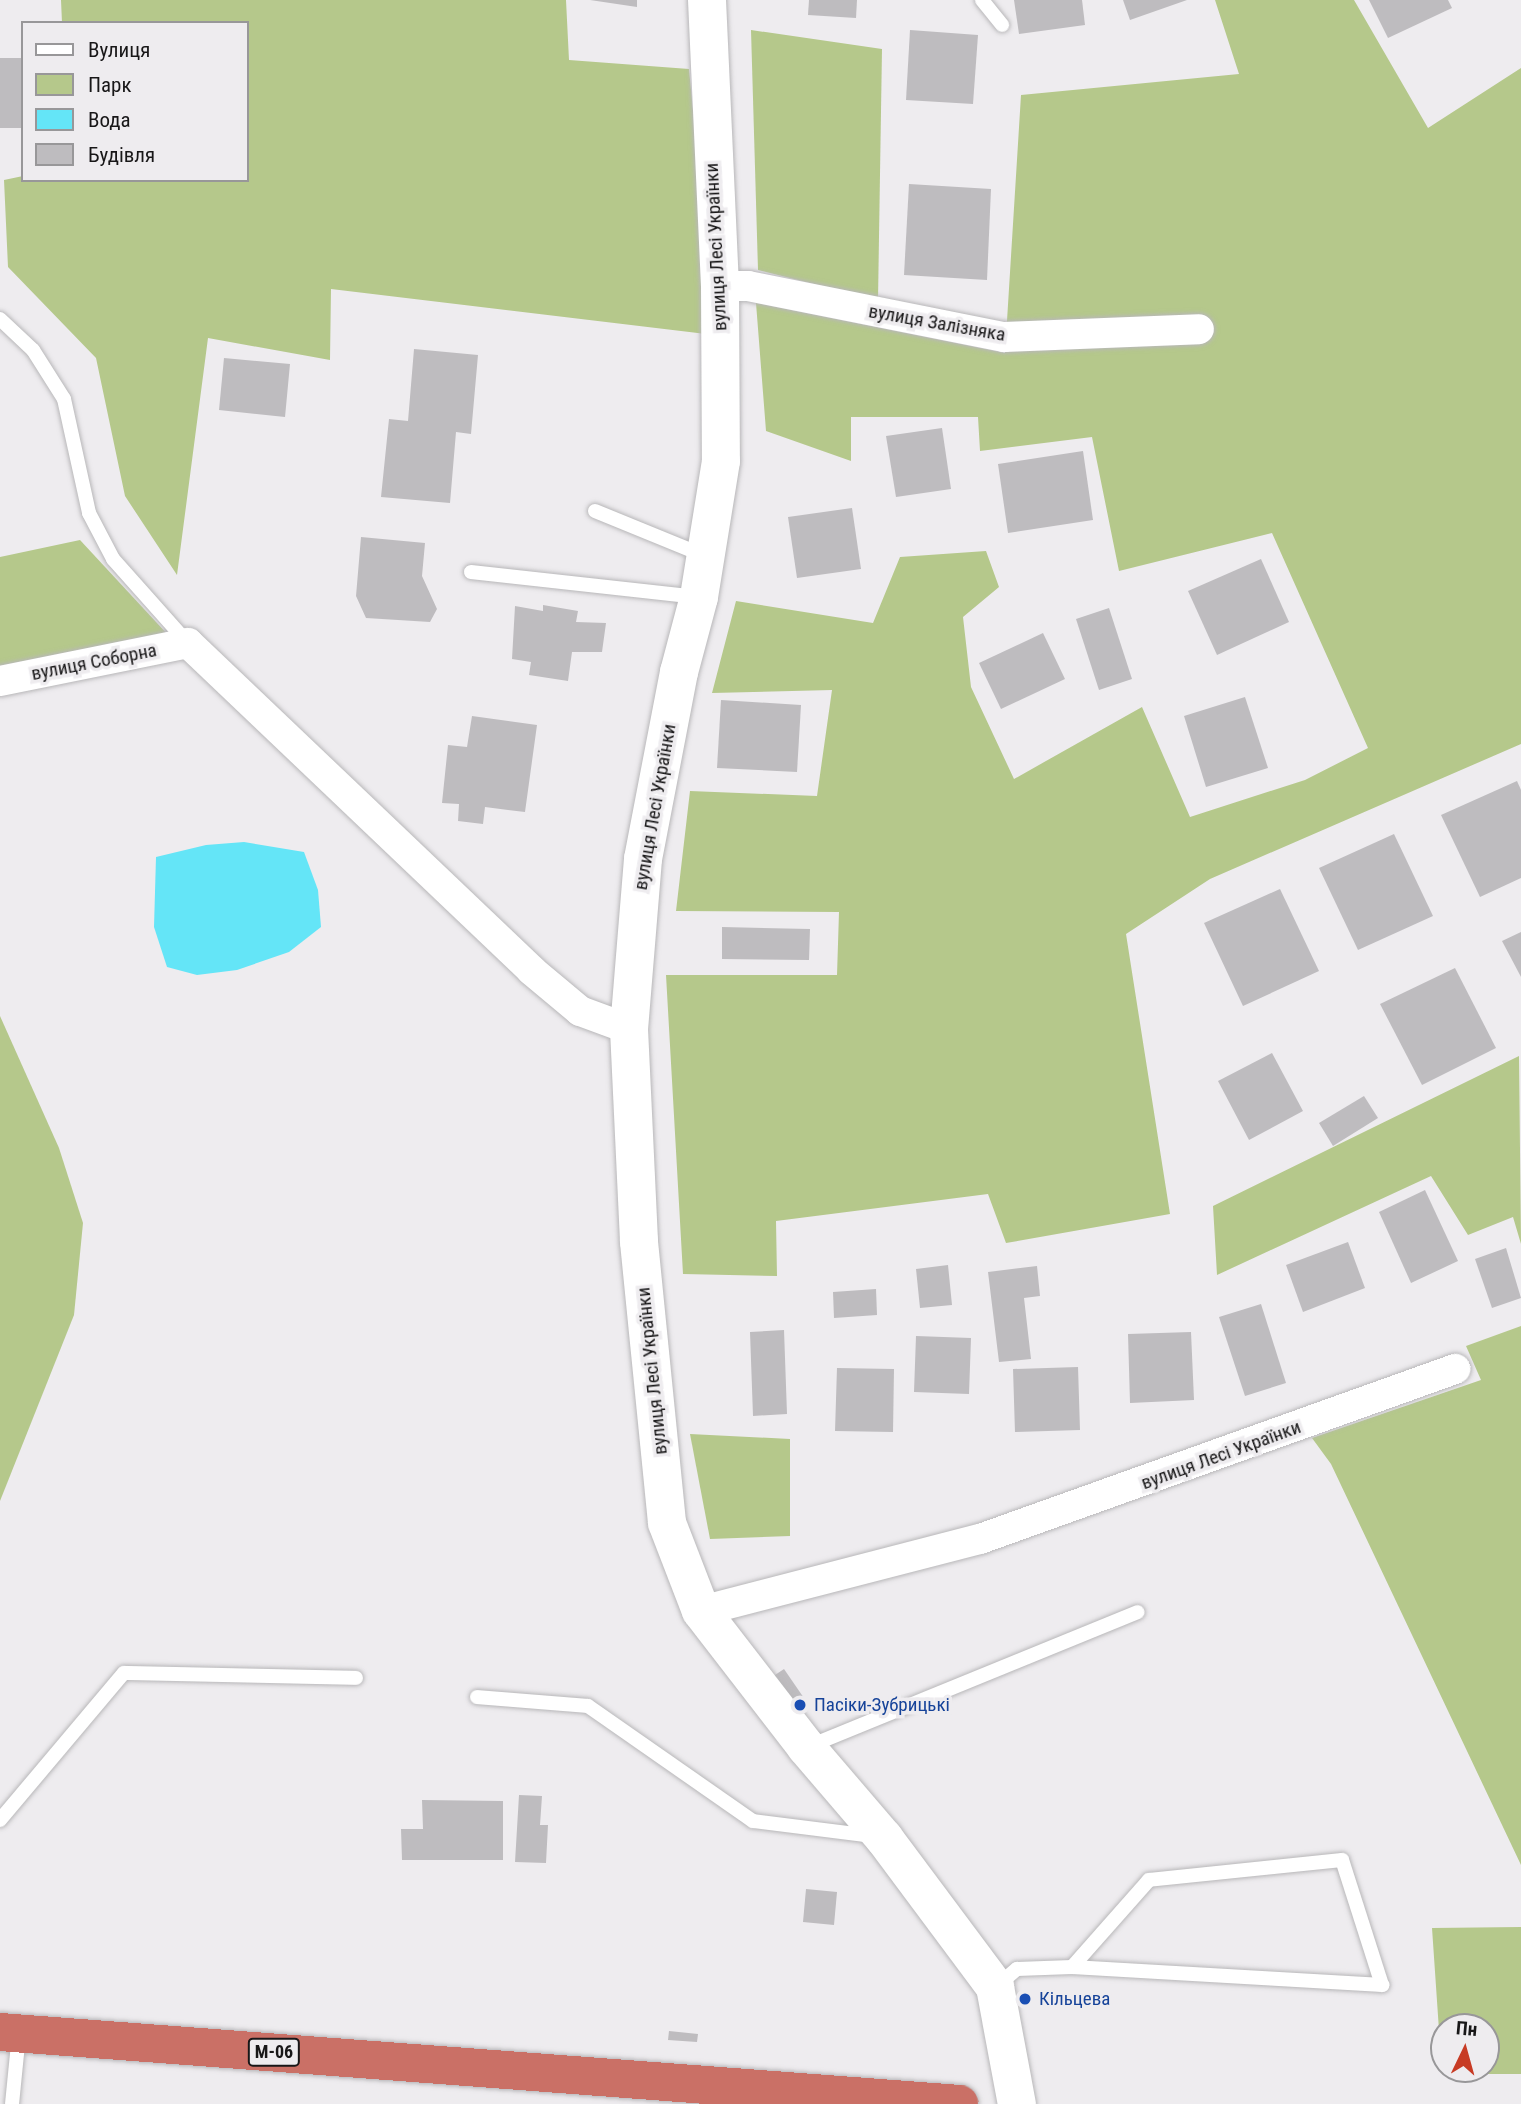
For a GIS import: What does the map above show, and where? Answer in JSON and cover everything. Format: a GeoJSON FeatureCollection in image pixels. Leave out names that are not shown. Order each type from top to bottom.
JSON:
{"type":"FeatureCollection","features":[{"type":"Feature","properties":{"kind":"highway","name":"М-06"},"geometry":{"type":"LineString","coordinates":[[10,2033],[959,2104]]}},
{"type":"Feature","properties":{"kind":"main road","name":"вулиця Лесі Українки"},"geometry":{"type":"LineString","coordinates":[[707,0],[720,286],[721,461],[699,597],[679,672],[643,859],[629,1029],[639,1242],[667,1524],[701,1611],[806,1747],[884,1838],[995,1987],[1017,2104]]}},
{"type":"Feature","properties":{"kind":"street","name":"вулиця Залізняка"},"geometry":{"type":"LineString","coordinates":[[720,286],[748,286],[1004,337],[1199,329]]}},
{"type":"Feature","properties":{"kind":"street","name":"вулиця Соборна"},"geometry":{"type":"LineString","coordinates":[[0,681],[188,643]]}},
{"type":"Feature","properties":{"kind":"street"},"geometry":{"type":"LineString","coordinates":[[188,643],[531,970],[580,1011],[629,1029]]}},
{"type":"Feature","properties":{"kind":"street","name":"вулиця Лесі Українки"},"geometry":{"type":"LineString","coordinates":[[701,1611],[980,1539],[1455,1369]]}},
{"type":"Feature","properties":{"kind":"lane"},"geometry":{"type":"LineString","coordinates":[[982,0],[1002,25]]}},
{"type":"Feature","properties":{"kind":"lane"},"geometry":{"type":"LineString","coordinates":[[0,319],[33,350],[64,399],[89,513],[113,559],[188,643]]}},
{"type":"Feature","properties":{"kind":"lane"},"geometry":{"type":"LineString","coordinates":[[594,511],[706,557]]}},
{"type":"Feature","properties":{"kind":"lane"},"geometry":{"type":"LineString","coordinates":[[471,572],[699,597]]}},
{"type":"Feature","properties":{"kind":"lane"},"geometry":{"type":"LineString","coordinates":[[806,1747],[1138,1612]]}},
{"type":"Feature","properties":{"kind":"lane"},"geometry":{"type":"LineString","coordinates":[[0,1820],[124,1672],[356,1678]]}},
{"type":"Feature","properties":{"kind":"lane"},"geometry":{"type":"LineString","coordinates":[[477,1697],[588,1706],[753,1821],[884,1838]]}},
{"type":"Feature","properties":{"kind":"lane"},"geometry":{"type":"LineString","coordinates":[[995,1987],[1017,1969],[1072,1967],[1382,1986],[1342,1860],[1149,1880],[1072,1967]]}},
{"type":"Feature","properties":{"kind":"lane"},"geometry":{"type":"LineString","coordinates":[[10,2033],[12,2104]]}},
{"type":"Feature","properties":{"kind":"green space"},"geometry":{"type":"Polygon","coordinates":[[[61,0],[566,0],[569,60],[689,69],[703,215],[706,334],[331,289],[330,360],[208,338],[177,575],[125,496],[96,358],[8,267],[4,180],[21,176],[21,182],[248,182],[248,21],[62,21],[61,0]]]}},
{"type":"Feature","properties":{"kind":"green space"},"geometry":{"type":"Polygon","coordinates":[[[1215,0],[1354,0],[1428,128],[1521,68],[1521,744],[1210,879],[1126,934],[1170,1214],[1006,1243],[988,1194],[776,1221],[777,1276],[683,1274],[666,975],[837,975],[839,912],[676,911],[690,791],[817,796],[832,690],[712,693],[736,601],[873,623],[900,557],[986,551],[999,587],[963,617],[971,687],[1014,779],[1142,707],[1190,817],[1305,780],[1368,748],[1272,533],[1119,571],[1092,437],[980,451],[978,417],[851,417],[851,461],[766,431],[756,303],[1005,353],[1021,95],[1239,74],[1215,0]]]}},
{"type":"Feature","properties":{"kind":"green space"},"geometry":{"type":"Polygon","coordinates":[[[751,30],[882,49],[878,300],[758,270],[751,30]]]}},
{"type":"Feature","properties":{"kind":"green space"},"geometry":{"type":"Polygon","coordinates":[[[80,540],[170,637],[0,667],[0,557],[80,540]]]}},
{"type":"Feature","properties":{"kind":"green space"},"geometry":{"type":"Polygon","coordinates":[[[0,1016],[59,1148],[83,1223],[74,1315],[0,1501],[0,1016]]]}},
{"type":"Feature","properties":{"kind":"green space"},"geometry":{"type":"Polygon","coordinates":[[[1519,1056],[1521,1244],[1513,1217],[1468,1235],[1431,1176],[1217,1275],[1213,1206],[1519,1056]]]}},
{"type":"Feature","properties":{"kind":"green space"},"geometry":{"type":"Polygon","coordinates":[[[1521,1326],[1521,1865],[1331,1464],[1312,1438],[1481,1380],[1466,1346],[1521,1326]]]}},
{"type":"Feature","properties":{"kind":"green space"},"geometry":{"type":"Polygon","coordinates":[[[690,1434],[790,1439],[790,1536],[710,1539],[690,1434]]]}},
{"type":"Feature","properties":{"kind":"green space"},"geometry":{"type":"Polygon","coordinates":[[[1521,1927],[1521,2074],[1500,2074],[1500,2013],[1438,2013],[1432,1928],[1521,1927]]]}},
{"type":"Feature","properties":{"kind":"water"},"geometry":{"type":"Polygon","coordinates":[[[244,842],[304,852],[318,890],[321,927],[289,952],[237,970],[197,975],[167,967],[154,927],[156,857],[206,845],[244,842]]]}},
{"type":"Feature","properties":{"kind":"building"},"geometry":{"type":"Polygon","coordinates":[[[590,0],[637,0],[637,7],[590,0]]]}},
{"type":"Feature","properties":{"kind":"building"},"geometry":{"type":"Polygon","coordinates":[[[809,0],[857,0],[856,18],[808,15],[809,0]]]}},
{"type":"Feature","properties":{"kind":"building"},"geometry":{"type":"Polygon","coordinates":[[[1014,0],[1082,0],[1085,25],[1019,34],[1014,0]]]}},
{"type":"Feature","properties":{"kind":"building"},"geometry":{"type":"Polygon","coordinates":[[[1123,0],[1187,0],[1130,20],[1123,0]]]}},
{"type":"Feature","properties":{"kind":"building"},"geometry":{"type":"Polygon","coordinates":[[[1369,0],[1448,0],[1452,8],[1388,38],[1369,0]]]}},
{"type":"Feature","properties":{"kind":"building"},"geometry":{"type":"Polygon","coordinates":[[[910,30],[978,35],[973,104],[906,100],[910,30]]]}},
{"type":"Feature","properties":{"kind":"building"},"geometry":{"type":"Polygon","coordinates":[[[0,58],[21,58],[21,128],[0,128],[0,58]]]}},
{"type":"Feature","properties":{"kind":"building"},"geometry":{"type":"Polygon","coordinates":[[[909,184],[991,189],[987,280],[904,275],[909,184]]]}},
{"type":"Feature","properties":{"kind":"building"},"geometry":{"type":"Polygon","coordinates":[[[414,349],[478,355],[471,434],[456,432],[450,503],[381,497],[389,419],[408,421],[414,349]]]}},
{"type":"Feature","properties":{"kind":"building"},"geometry":{"type":"Polygon","coordinates":[[[224,358],[290,364],[285,417],[219,410],[224,358]]]}},
{"type":"Feature","properties":{"kind":"building"},"geometry":{"type":"Polygon","coordinates":[[[942,428],[951,489],[896,497],[886,436],[942,428]]]}},
{"type":"Feature","properties":{"kind":"building"},"geometry":{"type":"Polygon","coordinates":[[[1083,451],[1093,520],[1008,533],[998,464],[1083,451]]]}},
{"type":"Feature","properties":{"kind":"building"},"geometry":{"type":"Polygon","coordinates":[[[852,508],[861,569],[797,578],[788,517],[852,508]]]}},
{"type":"Feature","properties":{"kind":"building"},"geometry":{"type":"Polygon","coordinates":[[[361,537],[425,543],[422,576],[437,609],[430,622],[366,618],[356,596],[361,537]]]}},
{"type":"Feature","properties":{"kind":"building"},"geometry":{"type":"Polygon","coordinates":[[[1261,559],[1289,622],[1217,655],[1188,591],[1261,559]]]}},
{"type":"Feature","properties":{"kind":"building"},"geometry":{"type":"Polygon","coordinates":[[[543,605],[578,611],[576,622],[606,623],[602,652],[572,652],[568,681],[529,675],[531,662],[512,659],[515,606],[543,611],[543,605]]]}},
{"type":"Feature","properties":{"kind":"building"},"geometry":{"type":"Polygon","coordinates":[[[1109,608],[1132,679],[1099,690],[1076,619],[1109,608]]]}},
{"type":"Feature","properties":{"kind":"building"},"geometry":{"type":"Polygon","coordinates":[[[1043,633],[1065,679],[1001,709],[979,663],[1043,633]]]}},
{"type":"Feature","properties":{"kind":"building"},"geometry":{"type":"Polygon","coordinates":[[[1245,697],[1268,768],[1206,787],[1184,716],[1245,697]]]}},
{"type":"Feature","properties":{"kind":"building"},"geometry":{"type":"Polygon","coordinates":[[[721,700],[801,705],[797,772],[717,768],[721,700]]]}},
{"type":"Feature","properties":{"kind":"building"},"geometry":{"type":"Polygon","coordinates":[[[472,716],[537,725],[525,812],[485,807],[483,824],[458,821],[459,804],[442,803],[448,745],[467,747],[472,716]]]}},
{"type":"Feature","properties":{"kind":"building"},"geometry":{"type":"Polygon","coordinates":[[[1517,781],[1521,790],[1521,878],[1480,897],[1441,815],[1517,781]]]}},
{"type":"Feature","properties":{"kind":"building"},"geometry":{"type":"Polygon","coordinates":[[[1394,834],[1433,916],[1358,950],[1319,868],[1394,834]]]}},
{"type":"Feature","properties":{"kind":"building"},"geometry":{"type":"Polygon","coordinates":[[[1280,889],[1319,971],[1243,1006],[1204,923],[1280,889]]]}},
{"type":"Feature","properties":{"kind":"building"},"geometry":{"type":"Polygon","coordinates":[[[722,927],[810,929],[809,960],[722,959],[722,927]]]}},
{"type":"Feature","properties":{"kind":"building"},"geometry":{"type":"Polygon","coordinates":[[[1521,932],[1521,977],[1502,941],[1521,932]]]}},
{"type":"Feature","properties":{"kind":"building"},"geometry":{"type":"Polygon","coordinates":[[[1455,968],[1496,1048],[1422,1085],[1380,1004],[1455,968]]]}},
{"type":"Feature","properties":{"kind":"building"},"geometry":{"type":"Polygon","coordinates":[[[1272,1053],[1303,1111],[1249,1140],[1218,1081],[1272,1053]]]}},
{"type":"Feature","properties":{"kind":"building"},"geometry":{"type":"Polygon","coordinates":[[[1364,1096],[1378,1118],[1333,1146],[1319,1123],[1364,1096]]]}},
{"type":"Feature","properties":{"kind":"building"},"geometry":{"type":"Polygon","coordinates":[[[1425,1190],[1458,1261],[1411,1283],[1379,1212],[1425,1190]]]}},
{"type":"Feature","properties":{"kind":"building"},"geometry":{"type":"Polygon","coordinates":[[[1348,1242],[1365,1288],[1303,1312],[1286,1265],[1348,1242]]]}},
{"type":"Feature","properties":{"kind":"building"},"geometry":{"type":"Polygon","coordinates":[[[1506,1248],[1521,1298],[1492,1308],[1475,1259],[1506,1248]]]}},
{"type":"Feature","properties":{"kind":"building"},"geometry":{"type":"Polygon","coordinates":[[[948,1265],[952,1305],[920,1308],[916,1269],[948,1265]]]}},
{"type":"Feature","properties":{"kind":"building"},"geometry":{"type":"Polygon","coordinates":[[[1037,1266],[1040,1296],[1024,1298],[1031,1359],[999,1362],[988,1272],[1037,1266]]]}},
{"type":"Feature","properties":{"kind":"building"},"geometry":{"type":"Polygon","coordinates":[[[876,1289],[877,1315],[834,1318],[833,1292],[876,1289]]]}},
{"type":"Feature","properties":{"kind":"building"},"geometry":{"type":"Polygon","coordinates":[[[1261,1304],[1286,1383],[1245,1396],[1219,1317],[1261,1304]]]}},
{"type":"Feature","properties":{"kind":"building"},"geometry":{"type":"Polygon","coordinates":[[[784,1330],[787,1414],[753,1416],[750,1332],[784,1330]]]}},
{"type":"Feature","properties":{"kind":"building"},"geometry":{"type":"Polygon","coordinates":[[[1191,1332],[1194,1400],[1130,1403],[1128,1334],[1191,1332]]]}},
{"type":"Feature","properties":{"kind":"building"},"geometry":{"type":"Polygon","coordinates":[[[916,1336],[971,1338],[969,1394],[914,1392],[916,1336]]]}},
{"type":"Feature","properties":{"kind":"building"},"geometry":{"type":"Polygon","coordinates":[[[1078,1367],[1080,1430],[1015,1432],[1013,1369],[1078,1367]]]}},
{"type":"Feature","properties":{"kind":"building"},"geometry":{"type":"Polygon","coordinates":[[[837,1368],[894,1369],[893,1432],[835,1431],[837,1368]]]}},
{"type":"Feature","properties":{"kind":"building"},"geometry":{"type":"Polygon","coordinates":[[[784,1669],[806,1701],[791,1712],[769,1679],[784,1669]]]}},
{"type":"Feature","properties":{"kind":"building"},"geometry":{"type":"Polygon","coordinates":[[[519,1795],[542,1796],[540,1825],[548,1825],[546,1863],[515,1862],[519,1795]]]}},
{"type":"Feature","properties":{"kind":"building"},"geometry":{"type":"Polygon","coordinates":[[[422,1800],[503,1801],[503,1860],[402,1860],[401,1829],[423,1829],[422,1800]]]}},
{"type":"Feature","properties":{"kind":"building"},"geometry":{"type":"Polygon","coordinates":[[[806,1889],[837,1892],[834,1925],[803,1922],[806,1889]]]}},
{"type":"Feature","properties":{"kind":"building"},"geometry":{"type":"Polygon","coordinates":[[[669,2031],[698,2034],[697,2042],[668,2040],[669,2031]]]}},
{"type":"Feature","properties":{"kind":"place","name":"Пасіки-Зубрицькі"},"geometry":{"type":"Point","coordinates":[800,1705]}},
{"type":"Feature","properties":{"kind":"place","name":"Кільцева"},"geometry":{"type":"Point","coordinates":[1025,1999]}}]}
